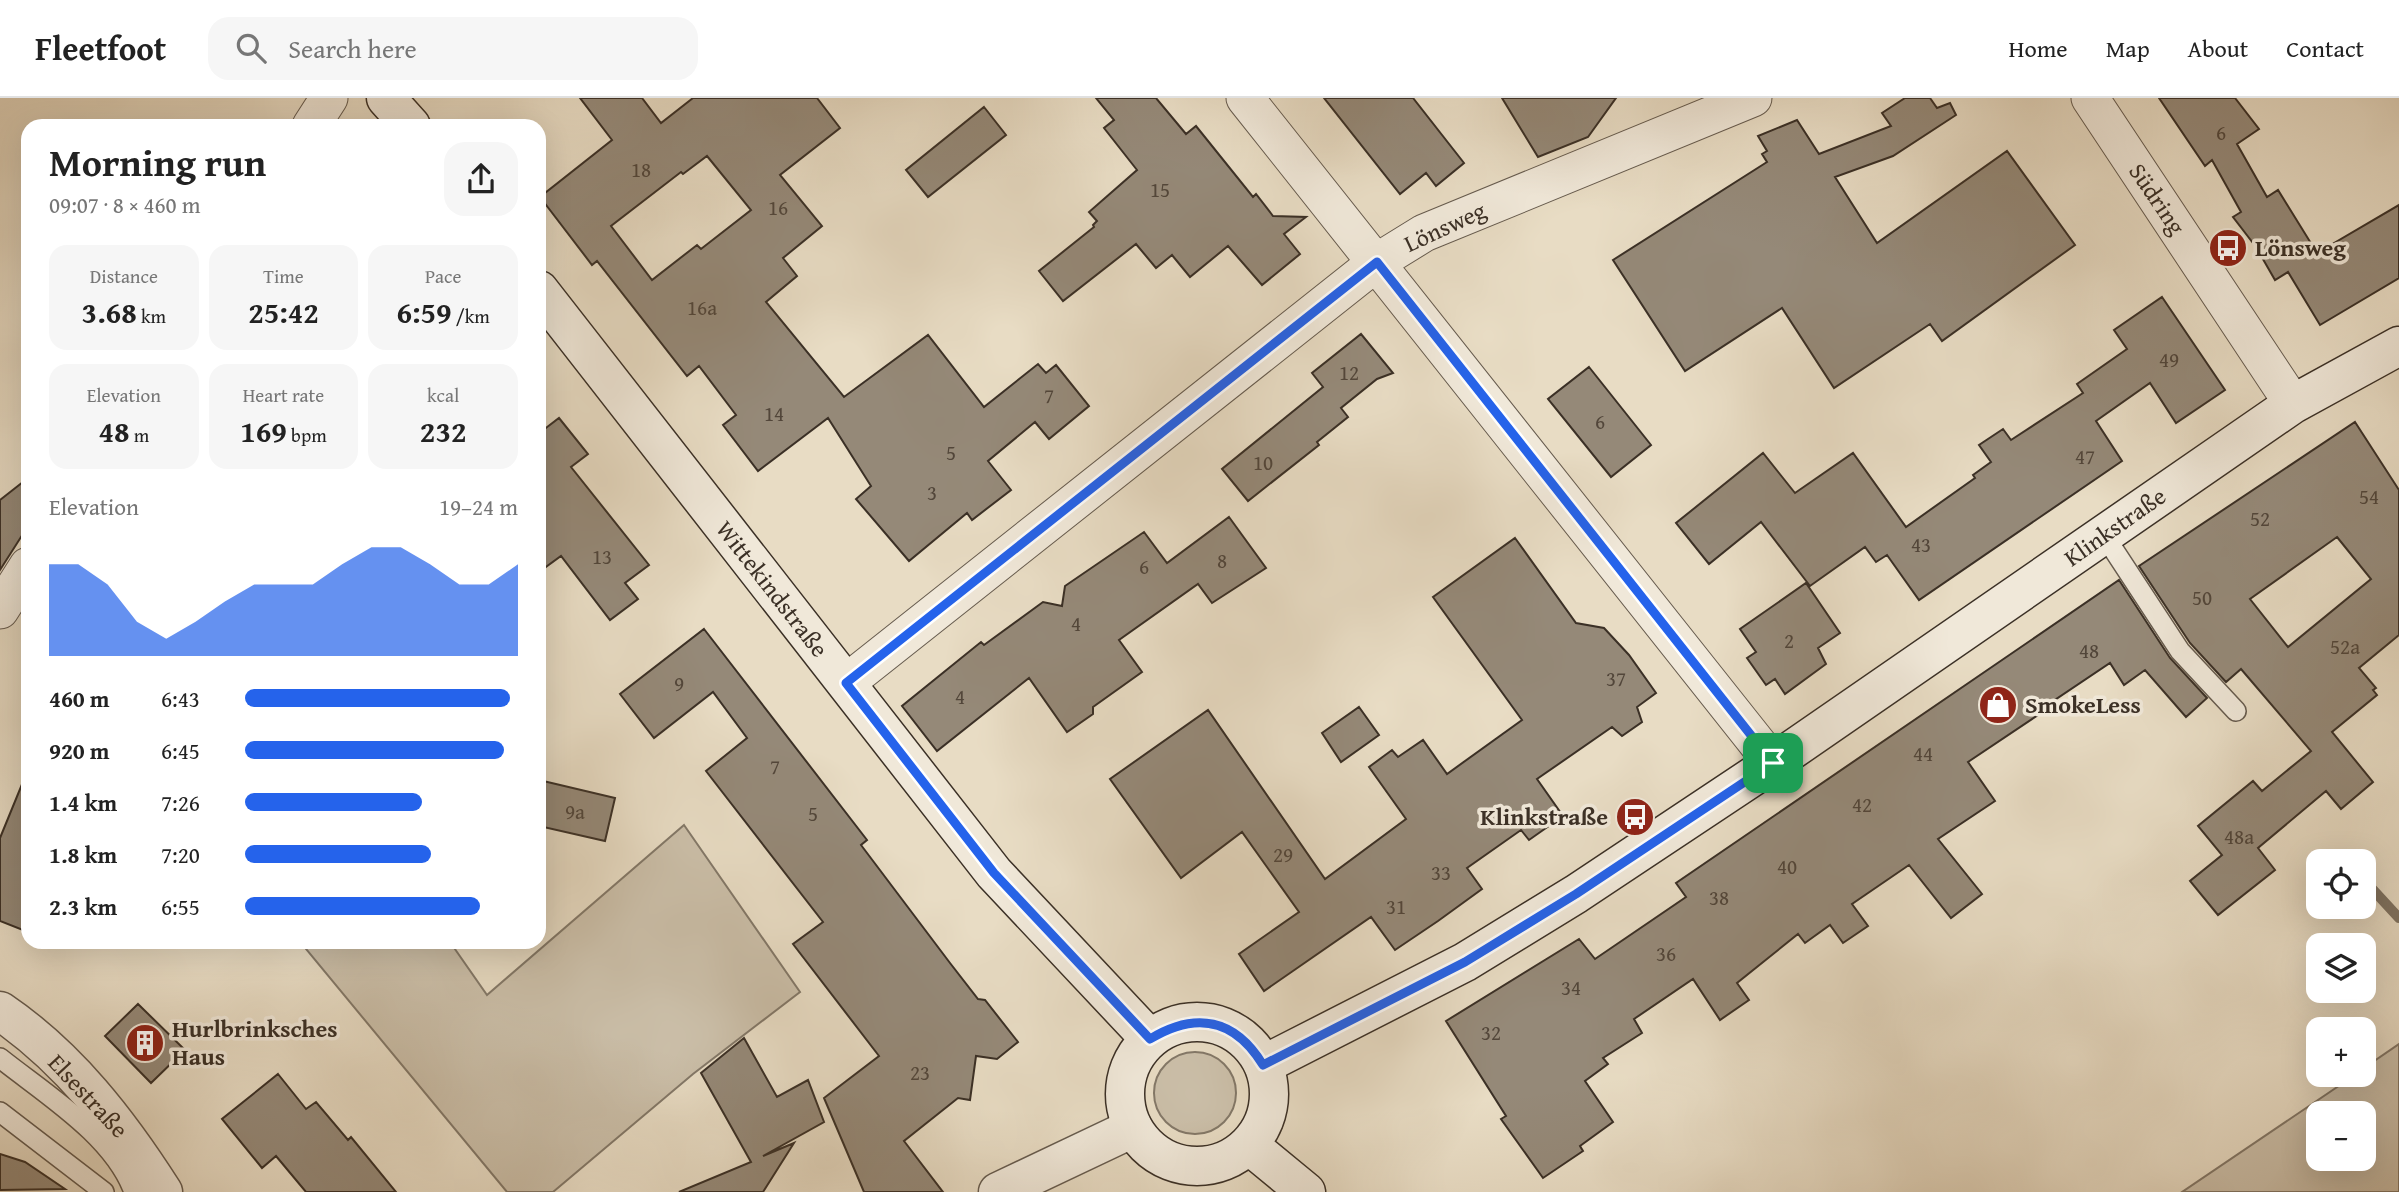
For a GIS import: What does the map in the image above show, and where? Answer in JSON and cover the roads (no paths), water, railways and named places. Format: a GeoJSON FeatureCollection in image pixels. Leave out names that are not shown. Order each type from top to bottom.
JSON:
{"type":"FeatureCollection","features":[{"type":"Feature","properties":{"kind":"main road"},"geometry":{"type":"LineString","coordinates":[[386,98],[405,119]]}},
{"type":"Feature","properties":{"kind":"main road","name":"Wittekindstraße"},"geometry":{"type":"LineString","coordinates":[[546,299],[994,873],[1150,1039]]}},
{"type":"Feature","properties":{"kind":"main road","name":"Klinkstraße"},"geometry":{"type":"LineString","coordinates":[[1263,1065],[1465,962],[1576,894],[1773,763],[2293,404],[2399,346]]}},
{"type":"Feature","properties":{"kind":"main road","name":"Elsestraße"},"geometry":{"type":"LineString","coordinates":[[0,1011],[70,1071],[101,1102],[133,1144],[163,1192]]}},
{"type":"Feature","properties":{"kind":"main road"},"geometry":{"type":"LineString","coordinates":[[1191,1022],[1213,1024],[1234,1032],[1251,1046],[1263,1065],[1269,1086],[1269,1107],[1262,1128],[1249,1145],[1231,1159],[1209,1166],[1186,1166],[1165,1160],[1146,1146],[1133,1128],[1125,1105],[1126,1080],[1135,1057],[1150,1039],[1170,1027],[1191,1022]]}},
{"type":"Feature","properties":{"kind":"main road"},"geometry":{"type":"LineString","coordinates":[[998,1192],[1133,1128]]}},
{"type":"Feature","properties":{"kind":"main road"},"geometry":{"type":"LineString","coordinates":[[1249,1145],[1306,1192]]}},
{"type":"Feature","properties":{"kind":"street"},"geometry":{"type":"LineString","coordinates":[[316,119],[329,98]]}},
{"type":"Feature","properties":{"kind":"street"},"geometry":{"type":"LineString","coordinates":[[1245,98],[1773,763]]}},
{"type":"Feature","properties":{"kind":"street","name":"Lönsweg"},"geometry":{"type":"LineString","coordinates":[[846,683],[1377,262],[1424,233],[1753,98]]}},
{"type":"Feature","properties":{"kind":"street","name":"Südring"},"geometry":{"type":"LineString","coordinates":[[2090,98],[2293,404]]}},
{"type":"Feature","properties":{"kind":"street"},"geometry":{"type":"LineString","coordinates":[[0,610],[21,577]]}},
{"type":"Feature","properties":{"kind":"lane"},"geometry":{"type":"LineString","coordinates":[[2104,535],[2180,651],[2236,710]]}},
{"type":"Feature","properties":{"kind":"lane"},"geometry":{"type":"LineString","coordinates":[[0,1058],[83,1125],[119,1160],[133,1192]]}},
{"type":"Feature","properties":{"kind":"lane"},"geometry":{"type":"LineString","coordinates":[[0,1112],[104,1192]]}},
{"type":"Feature","properties":{"kind":"waterway"},"geometry":{"type":"LineString","coordinates":[[2376,893],[2399,918]]}},
{"type":"Feature","properties":{"kind":"place","name":"Lönsweg"},"geometry":{"type":"Point","coordinates":[2228,248]}},
{"type":"Feature","properties":{"kind":"place","name":"SmokeLess"},"geometry":{"type":"Point","coordinates":[1998,705]}},
{"type":"Feature","properties":{"kind":"place","name":"Klinkstraße"},"geometry":{"type":"Point","coordinates":[1635,817]}},
{"type":"Feature","properties":{"kind":"place","name":"Hurlbrinksches Haus"},"geometry":{"type":"Point","coordinates":[145,1043]}}]}
